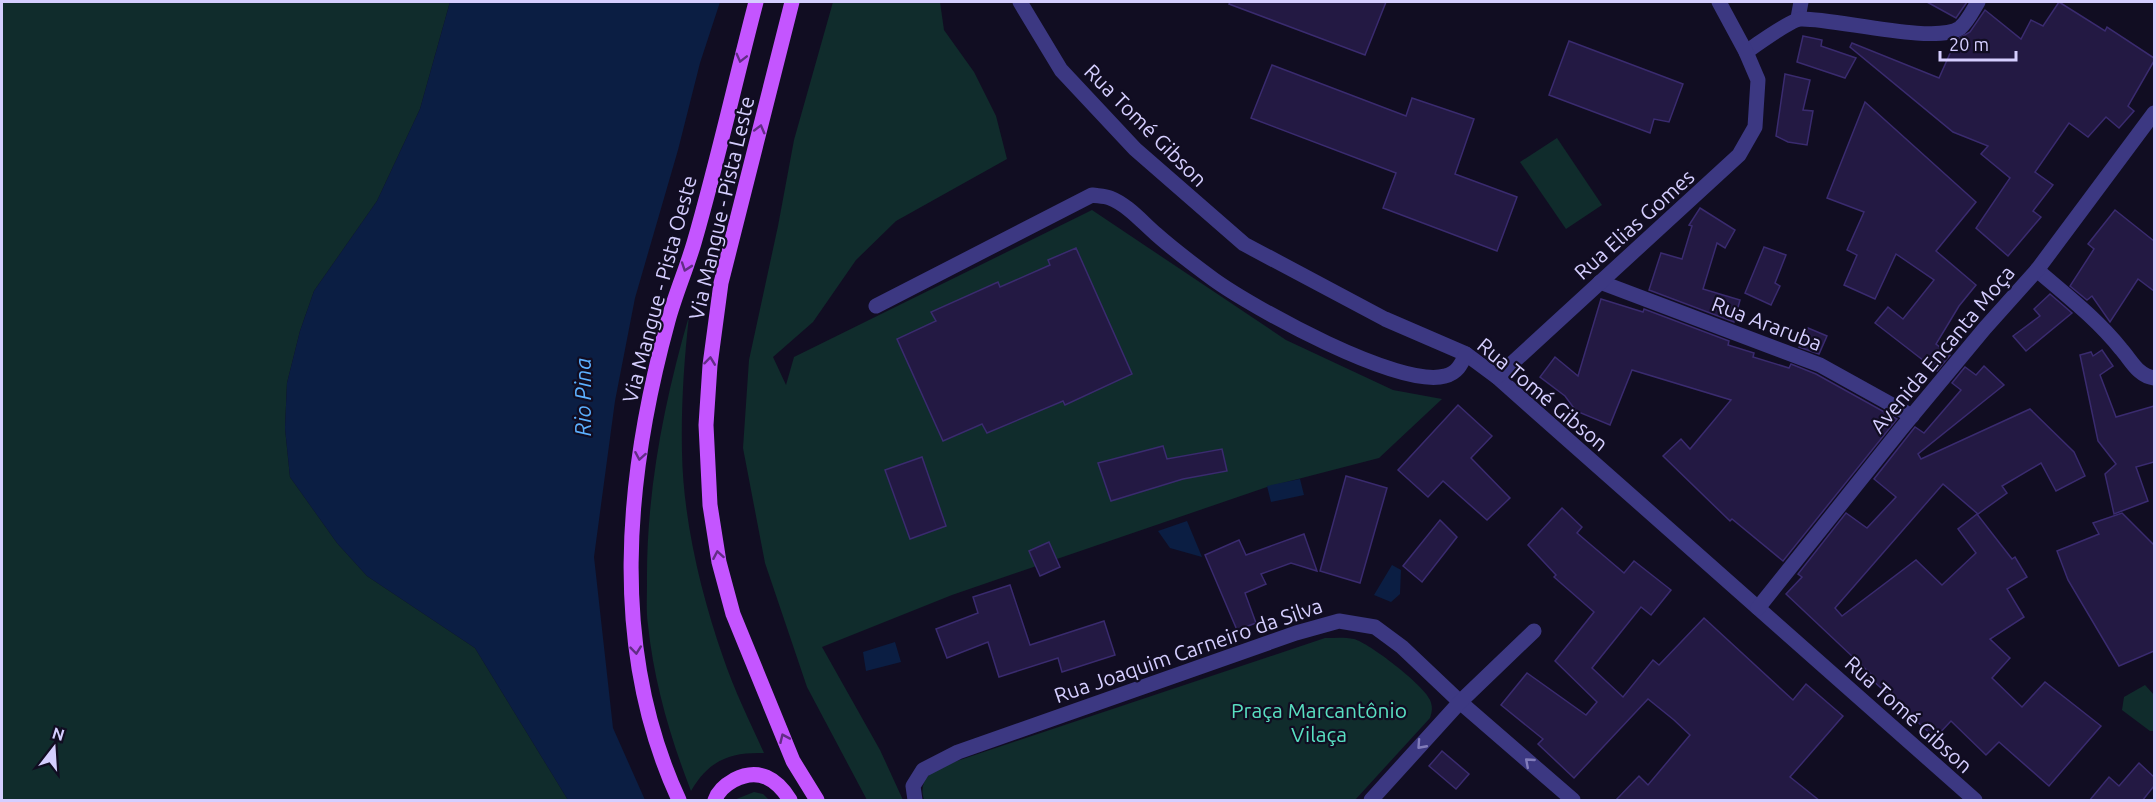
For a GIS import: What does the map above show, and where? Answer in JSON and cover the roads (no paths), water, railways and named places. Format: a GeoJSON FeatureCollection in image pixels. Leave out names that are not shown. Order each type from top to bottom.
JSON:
{"type":"FeatureCollection","features":[{"type":"Feature","properties":{"kind":"main road","name":"Via Mangue - Pista Oeste"},"geometry":{"type":"LineString","coordinates":[[680,801],[663,762],[638,671],[631,605],[630,543],[636,479],[651,390],[668,319],[694,244],[756,2]]}},
{"type":"Feature","properties":{"kind":"main road","name":"Via Mangue - Pista Leste"},"geometry":{"type":"LineString","coordinates":[[792,2],[721,283],[710,365],[706,425],[710,506],[719,562],[733,614],[760,685],[793,760],[817,801]]}},
{"type":"Feature","properties":{"kind":"main road"},"geometry":{"type":"LineString","coordinates":[[714,801],[726,784],[740,777],[757,774],[776,782],[790,801]]}},
{"type":"Feature","properties":{"kind":"street","name":"Rua Tomé Gibson"},"geometry":{"type":"LineString","coordinates":[[1020,2],[1061,70],[1135,149],[1244,244],[1385,319],[1466,354],[1497,377],[1975,801]]}},
{"type":"Feature","properties":{"kind":"street"},"geometry":{"type":"LineString","coordinates":[[1719,2],[1746,52],[1798,18],[1908,32],[1945,33],[1959,29],[1978,2]]}},
{"type":"Feature","properties":{"kind":"street"},"geometry":{"type":"LineString","coordinates":[[1798,18],[1801,2]]}},
{"type":"Feature","properties":{"kind":"street","name":"Rua Elias Gomes"},"geometry":{"type":"LineString","coordinates":[[1497,377],[1739,155],[1755,127],[1758,80],[1746,52]]}},
{"type":"Feature","properties":{"kind":"street","name":"Avenida Encanta Moça"},"geometry":{"type":"LineString","coordinates":[[1758,608],[1912,416],[2037,270],[2154,113]]}},
{"type":"Feature","properties":{"kind":"street"},"geometry":{"type":"LineString","coordinates":[[876,306],[1092,195],[1109,197],[1131,211],[1157,235],[1214,280],[1269,314],[1337,348],[1387,368],[1424,377],[1445,376],[1459,369],[1466,354]]}},
{"type":"Feature","properties":{"kind":"street"},"geometry":{"type":"LineString","coordinates":[[2037,270],[2092,317],[2119,345],[2139,372],[2146,377],[2154,378]]}},
{"type":"Feature","properties":{"kind":"street","name":"Rua Araruba"},"geometry":{"type":"LineString","coordinates":[[1600,282],[1820,366],[1912,416]]}},
{"type":"Feature","properties":{"kind":"street","name":"Rua Joaquim Carneiro da Silva"},"geometry":{"type":"LineString","coordinates":[[914,794],[923,770],[958,752],[1296,633],[1339,621],[1376,627],[1402,647],[1460,702],[1573,801]]}},
{"type":"Feature","properties":{"kind":"street"},"geometry":{"type":"LineString","coordinates":[[1371,801],[1460,702],[1534,631]]}},
{"type":"Feature","properties":{"kind":"water","name":"Rio Pina"},"geometry":{"type":"Polygon","coordinates":[[[450,2],[720,2],[700,63],[678,150],[635,298],[615,401],[594,557],[613,728],[645,800],[568,800],[475,648],[367,576],[337,543],[290,477],[285,428],[287,383],[300,331],[314,291],[377,201],[420,109],[450,2]]]}},
{"type":"Feature","properties":{"kind":"water"},"geometry":{"type":"Polygon","coordinates":[[[1300,479],[1304,495],[1271,502],[1267,486],[1300,479]]]}},
{"type":"Feature","properties":{"kind":"water"},"geometry":{"type":"Polygon","coordinates":[[[1187,521],[1202,557],[1170,548],[1158,531],[1187,521]]]}},
{"type":"Feature","properties":{"kind":"water"},"geometry":{"type":"Polygon","coordinates":[[[1392,565],[1401,570],[1400,594],[1391,602],[1374,595],[1392,565]]]}},
{"type":"Feature","properties":{"kind":"water"},"geometry":{"type":"Polygon","coordinates":[[[895,642],[901,662],[866,671],[863,652],[895,642]]]}},
{"type":"Feature","properties":{"kind":"park label","name":"Praça Marcantônio Vilaça"},"geometry":{"type":"Point","coordinates":[1319,722]}}]}
